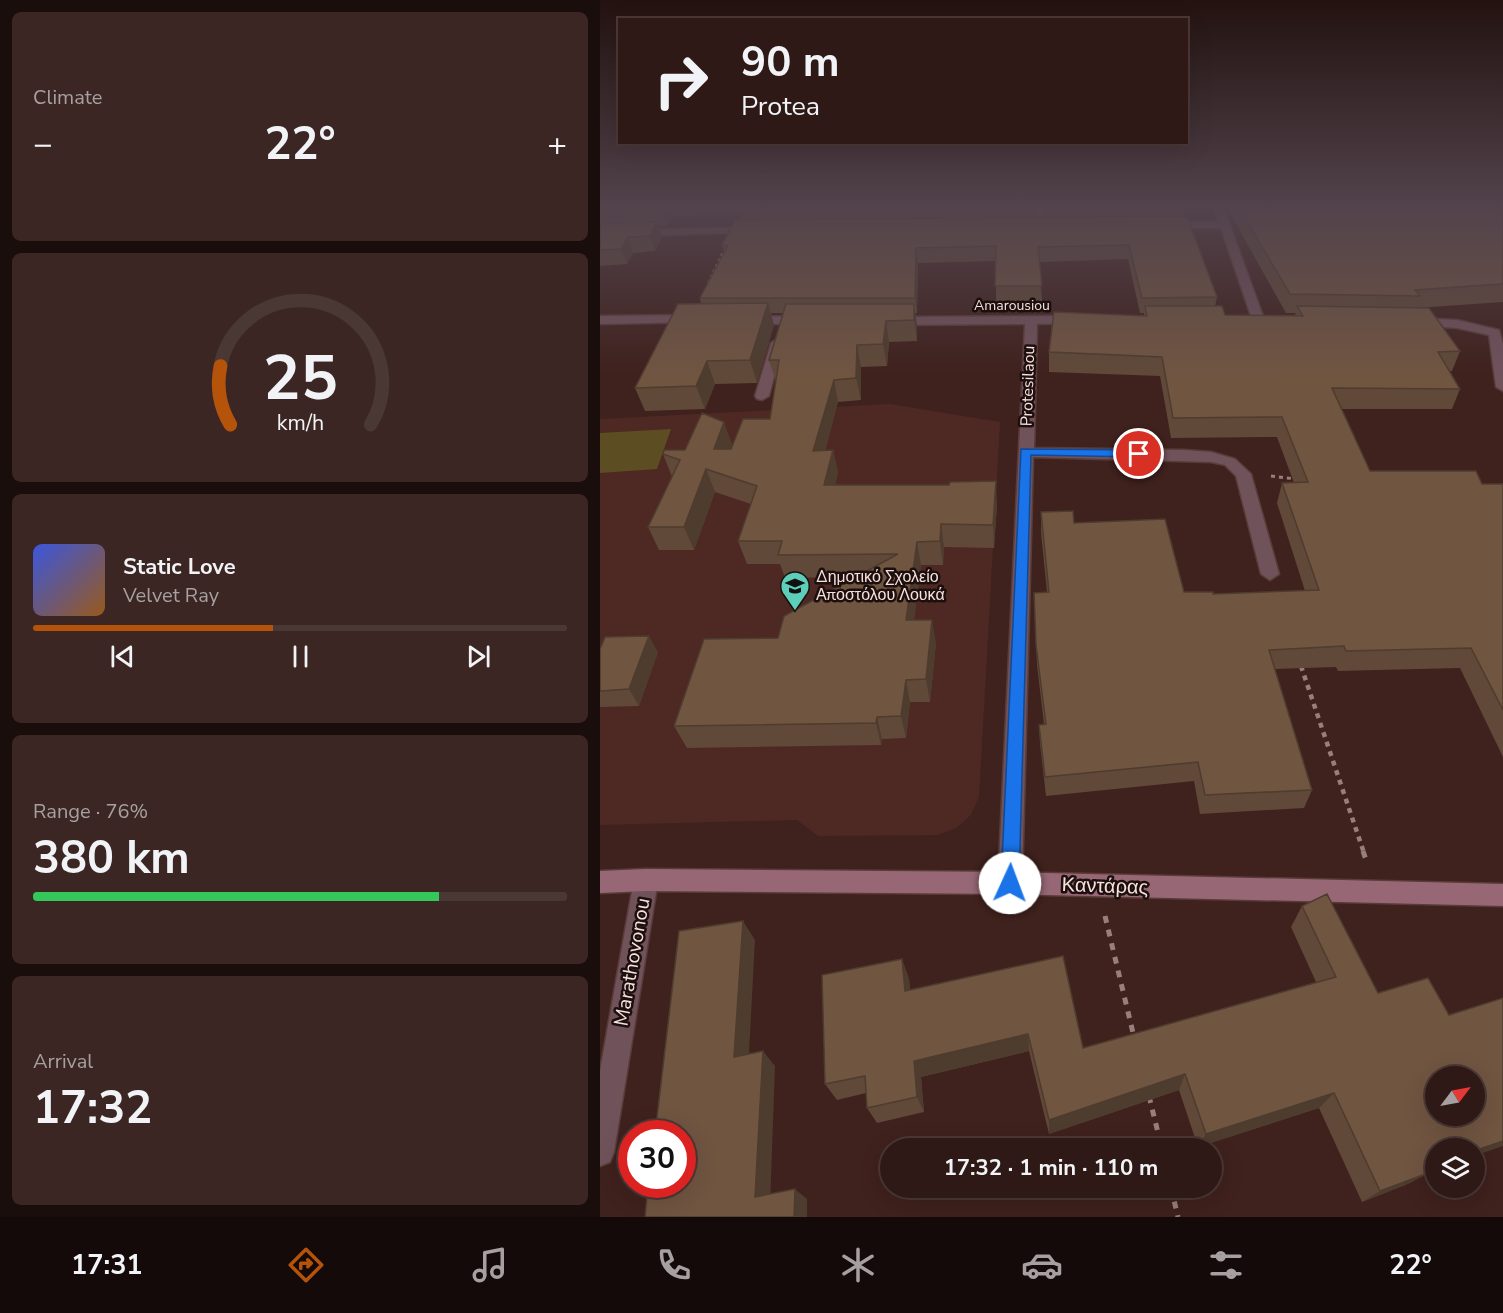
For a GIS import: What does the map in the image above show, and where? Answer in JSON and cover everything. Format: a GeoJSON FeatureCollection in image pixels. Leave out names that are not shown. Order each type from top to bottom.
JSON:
{"type":"FeatureCollection","features":[{"type":"Feature","properties":{"kind":"street"},"geometry":{"type":"LineString","coordinates":[[1238,263],[1258,319]]}},
{"type":"Feature","properties":{"kind":"street"},"geometry":{"type":"LineString","coordinates":[[600,320],[697,319]]}},
{"type":"Feature","properties":{"kind":"street"},"geometry":{"type":"LineString","coordinates":[[1503,319],[1495,333],[1503,387]]}},
{"type":"Feature","properties":{"kind":"street"},"geometry":{"type":"LineString","coordinates":[[737,320],[819,321]]}},
{"type":"Feature","properties":{"kind":"street","name":"Protesilaou"},"geometry":{"type":"LineString","coordinates":[[1010,883],[1031,320]]}},
{"type":"Feature","properties":{"kind":"street","name":"Amarousiou"},"geometry":{"type":"LineString","coordinates":[[878,321],[1090,320]]}},
{"type":"Feature","properties":{"kind":"street"},"geometry":{"type":"LineString","coordinates":[[762,396],[784,321]]}},
{"type":"Feature","properties":{"kind":"street"},"geometry":{"type":"LineString","coordinates":[[1400,321],[1456,324],[1495,333]]}},
{"type":"Feature","properties":{"kind":"street"},"geometry":{"type":"LineString","coordinates":[[1025,452],[1211,457],[1230,462],[1243,474],[1270,574]]}},
{"type":"Feature","properties":{"kind":"street","name":"Καντάρας"},"geometry":{"type":"LineString","coordinates":[[600,882],[646,880],[1010,883],[1503,895]]}},
{"type":"Feature","properties":{"kind":"street","name":"Marathovonou"},"geometry":{"type":"LineString","coordinates":[[600,1152],[646,880]]}},
{"type":"Feature","properties":{"kind":"path"},"geometry":{"type":"LineString","coordinates":[[697,319],[720,263]]}},
{"type":"Feature","properties":{"kind":"path"},"geometry":{"type":"LineString","coordinates":[[1243,474],[1307,480]]}},
{"type":"Feature","properties":{"kind":"path"},"geometry":{"type":"LineString","coordinates":[[1300,662],[1377,892]]}},
{"type":"Feature","properties":{"kind":"path"},"geometry":{"type":"LineString","coordinates":[[1098,886],[1137,1046]]}},
{"type":"Feature","properties":{"kind":"path"},"geometry":{"type":"LineString","coordinates":[[1148,1092],[1159,1138]]}},
{"type":"Feature","properties":{"kind":"path"},"geometry":{"type":"LineString","coordinates":[[1173,1198],[1178,1217]]}},
{"type":"Feature","properties":{"kind":"shaded area","name":"Δημοτικό Σχολείο Αποστόλου Λουκά"},"geometry":{"type":"Polygon","coordinates":[[[890,404],[1000,422],[979,797],[971,815],[956,828],[938,835],[818,836],[797,820],[600,825],[600,419],[890,404]]]}},
{"type":"Feature","properties":{"kind":"shaded area"},"geometry":{"type":"Polygon","coordinates":[[[671,429],[657,469],[600,473],[600,433],[671,429]]]}},
{"type":"Feature","properties":{"kind":"building"},"geometry":{"type":"Polygon","coordinates":[[[719,263],[916,263],[915,298],[700,298],[719,263]]]}},
{"type":"Feature","properties":{"kind":"building"},"geometry":{"type":"Polygon","coordinates":[[[996,263],[1040,263],[1042,286],[995,286],[996,263]]]}},
{"type":"Feature","properties":{"kind":"building"},"geometry":{"type":"Polygon","coordinates":[[[1133,263],[1204,263],[1217,297],[1142,298],[1133,263]]]}},
{"type":"Feature","properties":{"kind":"building"},"geometry":{"type":"Polygon","coordinates":[[[1272,263],[1503,263],[1503,284],[1415,290],[1420,296],[1290,294],[1272,263]]]}},
{"type":"Feature","properties":{"kind":"building"},"geometry":{"type":"Polygon","coordinates":[[[768,303],[750,360],[707,361],[696,386],[635,388],[678,304],[768,303]]]}},
{"type":"Feature","properties":{"kind":"building"},"geometry":{"type":"Polygon","coordinates":[[[786,304],[914,304],[914,320],[886,321],[883,344],[857,345],[856,378],[834,380],[813,451],[833,450],[824,485],[949,485],[950,482],[996,481],[993,525],[941,524],[940,541],[917,542],[906,620],[932,620],[926,679],[906,680],[901,716],[877,717],[876,723],[674,726],[704,639],[778,638],[784,616],[898,554],[778,555],[782,541],[738,541],[757,486],[706,469],[684,527],[648,527],[680,460],[663,454],[664,450],[685,450],[702,413],[724,422],[714,449],[731,449],[743,419],[770,419],[779,360],[769,360],[786,304]]]}},
{"type":"Feature","properties":{"kind":"building"},"geometry":{"type":"Polygon","coordinates":[[[1145,306],[1222,306],[1225,315],[1303,316],[1297,306],[1429,308],[1460,351],[1438,352],[1460,389],[1332,388],[1370,471],[1476,471],[1482,484],[1503,484],[1503,710],[1471,648],[1346,651],[1344,646],[1269,650],[1312,790],[1205,795],[1198,762],[1045,777],[1039,725],[1046,724],[1036,645],[1034,593],[1049,592],[1041,512],[1073,511],[1074,523],[1165,519],[1184,592],[1213,592],[1213,594],[1319,590],[1282,483],[1308,482],[1282,417],[1173,418],[1162,357],[1049,352],[1054,312],[1147,316],[1145,306]]]}},
{"type":"Feature","properties":{"kind":"building"},"geometry":{"type":"Polygon","coordinates":[[[649,636],[629,689],[600,691],[600,649],[605,637],[649,636]]]}},
{"type":"Feature","properties":{"kind":"building"},"geometry":{"type":"Polygon","coordinates":[[[1327,894],[1378,993],[1428,978],[1449,1015],[1503,998],[1503,1141],[1485,1147],[1485,1138],[1425,1138],[1425,1174],[1380,1191],[1334,1093],[1206,1134],[1185,1074],[1049,1120],[1028,1034],[914,1061],[917,1097],[867,1108],[865,1076],[825,1084],[822,975],[902,959],[905,991],[1063,956],[1083,1048],[1336,977],[1302,906],[1327,894]]]}},
{"type":"Feature","properties":{"kind":"building"},"geometry":{"type":"Polygon","coordinates":[[[743,921],[734,1057],[763,1051],[755,1197],[795,1189],[794,1217],[645,1217],[647,1198],[696,1198],[696,1120],[657,1120],[679,931],[743,921]]]}},
{"type":"Feature","properties":{"kind":"place","name":"Δημοτικό Σχολείο Αποστόλου Λουκά"},"geometry":{"type":"Point","coordinates":[795,612]}},
{"type":"Feature","properties":{"kind":"route"},"geometry":{"type":"LineString","coordinates":[[1010,883],[1025,452],[1139,454]]}}]}
